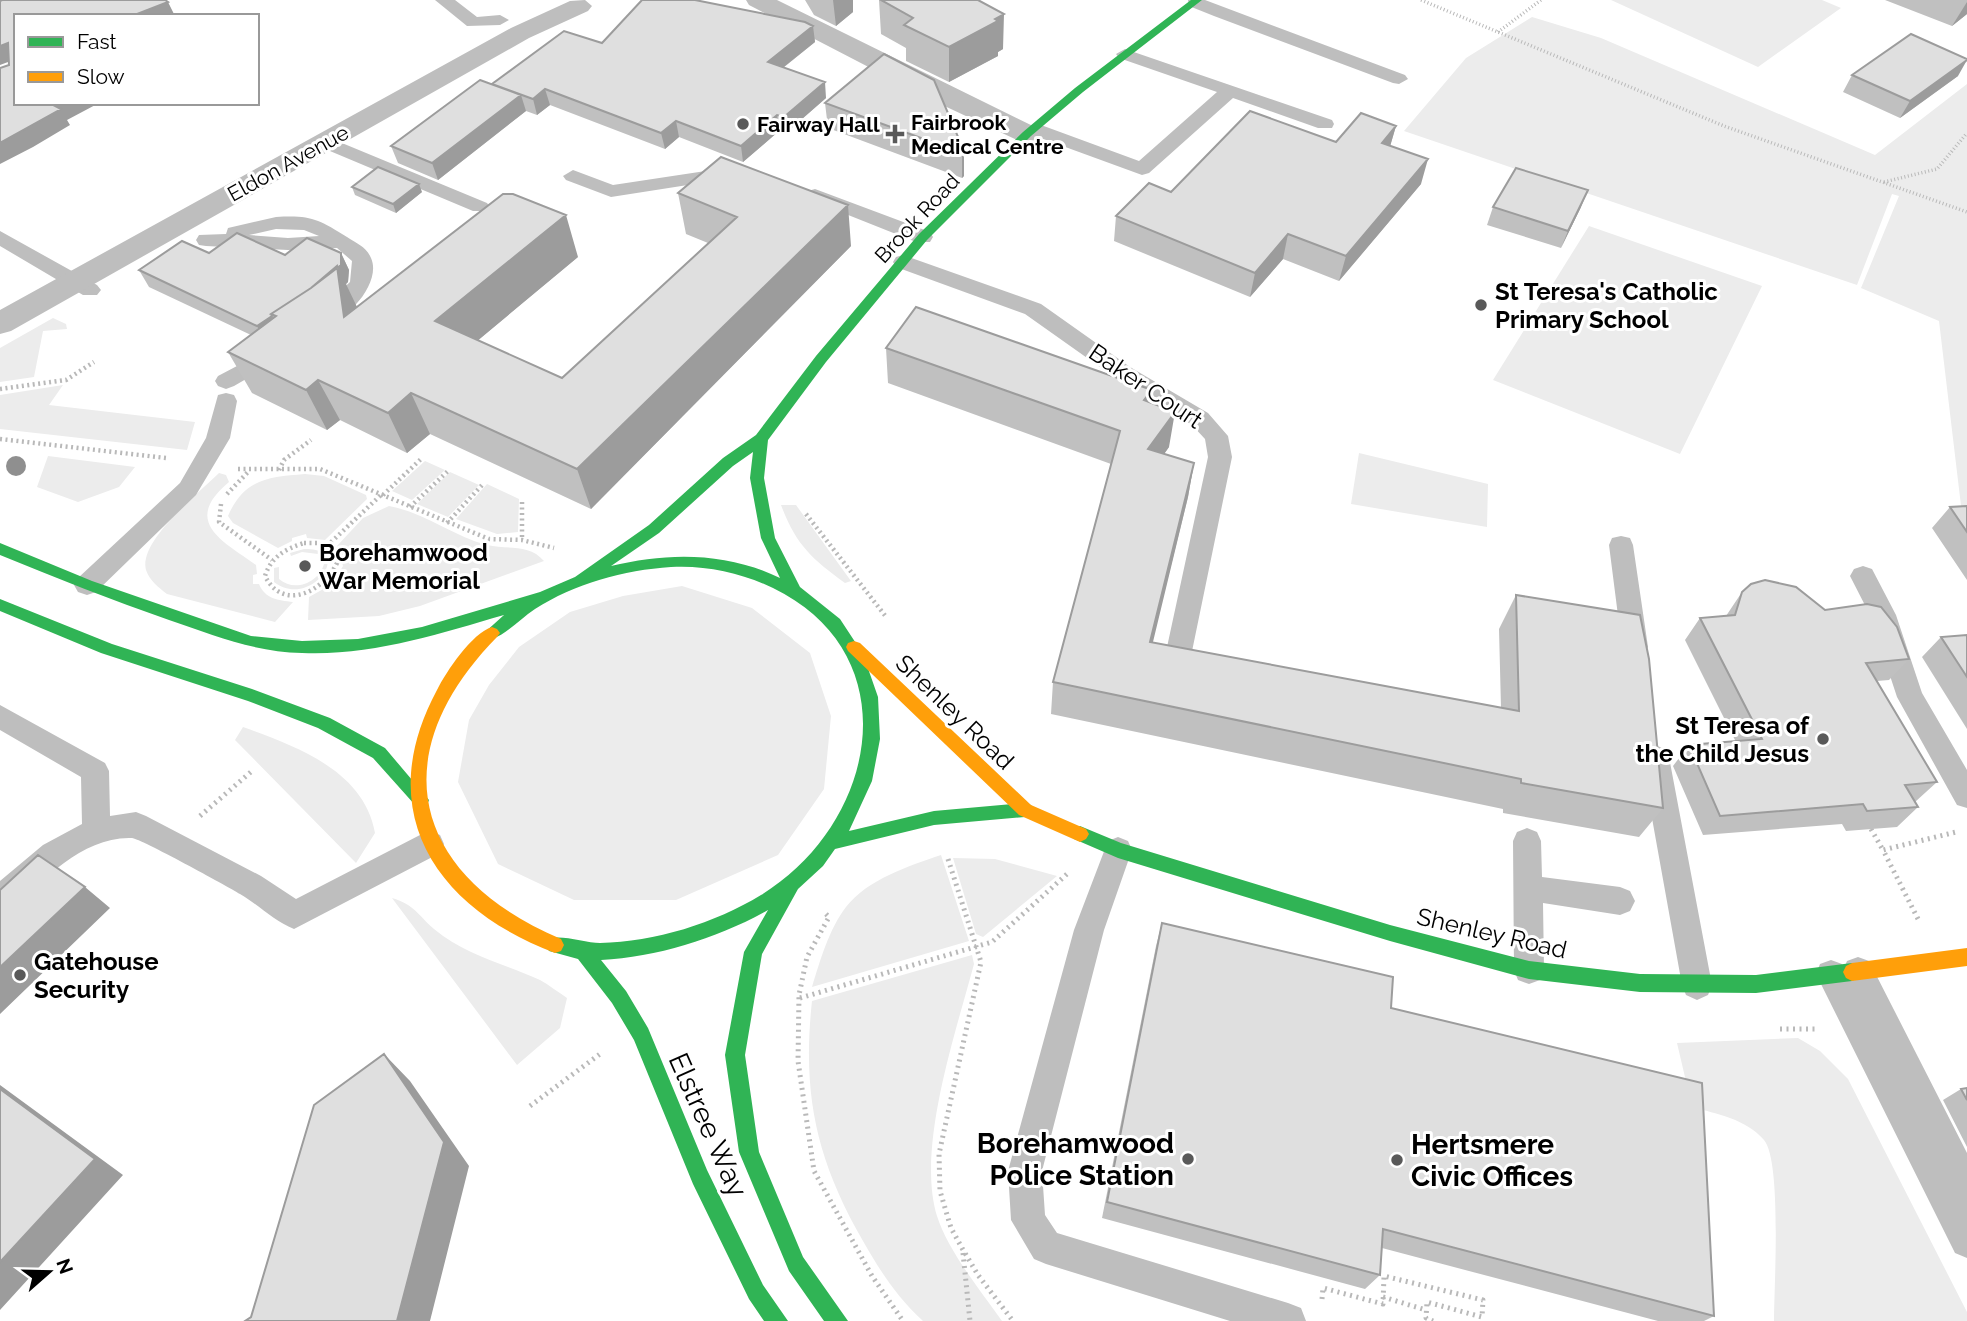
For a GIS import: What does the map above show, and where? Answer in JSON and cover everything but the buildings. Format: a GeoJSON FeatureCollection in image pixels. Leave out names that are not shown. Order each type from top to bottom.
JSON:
{"type":"FeatureCollection","features":[{"type":"Feature","properties":{"kind":"main road","name":"Brook Road"},"geometry":{"type":"LineString","coordinates":[[582,578],[654,529],[700,490],[728,461],[761,439],[821,359],[923,237],[1030,131],[1196,1]]}},
{"type":"Feature","properties":{"kind":"main road"},"geometry":{"type":"LineString","coordinates":[[761,439],[757,478],[768,538],[794,590]]}},
{"type":"Feature","properties":{"kind":"main road"},"geometry":{"type":"LineString","coordinates":[[0,549],[87,585],[251,642],[302,647],[358,645],[422,633],[540,598]]}},
{"type":"Feature","properties":{"kind":"main road"},"geometry":{"type":"LineString","coordinates":[[672,561],[706,563],[759,574],[794,590],[835,621],[854,647],[872,692],[875,744],[862,791],[833,842],[794,882],[741,916],[690,934],[622,950],[585,954],[540,939],[500,917],[459,887],[430,844],[421,800],[420,751],[436,702],[465,659],[500,624],[540,598],[582,578],[628,566],[672,561]]}},
{"type":"Feature","properties":{"kind":"main road"},"geometry":{"type":"LineString","coordinates":[[0,605],[107,649],[252,696],[324,723],[379,753],[421,800]]}},
{"type":"Feature","properties":{"kind":"main road","name":"Shenley Road"},"geometry":{"type":"LineString","coordinates":[[854,647],[1025,810],[1118,850],[1390,933],[1529,970],[1640,983],[1756,984],[1967,957]]}},
{"type":"Feature","properties":{"kind":"main road","name":"Shenley Road"},"geometry":{"type":"LineString","coordinates":[[833,842],[934,818],[1025,810]]}},
{"type":"Feature","properties":{"kind":"main road","name":"Elstree Way"},"geometry":{"type":"LineString","coordinates":[[794,882],[753,952],[735,1055],[749,1152],[796,1264],[837,1321]]}},
{"type":"Feature","properties":{"kind":"main road","name":"Elstree Way"},"geometry":{"type":"LineString","coordinates":[[585,954],[619,997],[641,1034],[700,1177],[756,1292],[777,1321]]}},
{"type":"Feature","properties":{"kind":"street"},"geometry":{"type":"LineString","coordinates":[[758,0],[946,96],[1030,131]]}},
{"type":"Feature","properties":{"kind":"street","name":"Eldon Avenue"},"geometry":{"type":"LineString","coordinates":[[0,324],[83,285],[325,142],[510,26],[579,6]]}},
{"type":"Feature","properties":{"kind":"lane"},"geometry":{"type":"LineString","coordinates":[[444,0],[473,22],[510,26]]}},
{"type":"Feature","properties":{"kind":"lane"},"geometry":{"type":"LineString","coordinates":[[471,0],[510,26]]}},
{"type":"Feature","properties":{"kind":"lane"},"geometry":{"type":"LineString","coordinates":[[1196,1],[1262,29],[1399,79]]}},
{"type":"Feature","properties":{"kind":"lane"},"geometry":{"type":"LineString","coordinates":[[1125,54],[1325,124]]}},
{"type":"Feature","properties":{"kind":"lane"},"geometry":{"type":"LineString","coordinates":[[1030,131],[1142,169],[1230,91]]}},
{"type":"Feature","properties":{"kind":"lane"},"geometry":{"type":"LineString","coordinates":[[325,142],[480,207]]}},
{"type":"Feature","properties":{"kind":"lane"},"geometry":{"type":"LineString","coordinates":[[573,176],[611,191],[742,172],[755,175]]}},
{"type":"Feature","properties":{"kind":"lane"},"geometry":{"type":"LineString","coordinates":[[793,186],[923,237]]}},
{"type":"Feature","properties":{"kind":"lane"},"geometry":{"type":"LineString","coordinates":[[0,237],[83,285]]}},
{"type":"Feature","properties":{"kind":"lane"},"geometry":{"type":"LineString","coordinates":[[206,240],[256,239],[308,245],[340,242],[362,257],[364,271],[361,284],[348,300],[306,330]]}},
{"type":"Feature","properties":{"kind":"lane","name":"Baker Court"},"geometry":{"type":"LineString","coordinates":[[904,262],[1033,309],[1122,372],[1200,419],[1216,436],[1220,457],[1177,661]]}},
{"type":"Feature","properties":{"kind":"lane"},"geometry":{"type":"LineString","coordinates":[[87,585],[188,489],[218,438],[226,391],[285,345]]}},
{"type":"Feature","properties":{"kind":"lane"},"geometry":{"type":"LineString","coordinates":[[1620,545],[1640,671]]}},
{"type":"Feature","properties":{"kind":"lane"},"geometry":{"type":"LineString","coordinates":[[1863,576],[1883,615],[1910,697],[1967,796]]}},
{"type":"Feature","properties":{"kind":"lane"},"geometry":{"type":"LineString","coordinates":[[0,716],[95,771],[96,831]]}},
{"type":"Feature","properties":{"kind":"lane"},"geometry":{"type":"LineString","coordinates":[[1650,726],[1697,985]]}},
{"type":"Feature","properties":{"kind":"lane"},"geometry":{"type":"LineString","coordinates":[[0,900],[53,854],[96,831],[136,825],[251,885],[294,915],[430,844]]}},
{"type":"Feature","properties":{"kind":"lane"},"geometry":{"type":"LineString","coordinates":[[1527,841],[1529,970]]}},
{"type":"Feature","properties":{"kind":"lane"},"geometry":{"type":"LineString","coordinates":[[1118,850],[1089,930],[1025,1171],[1028,1220],[1046,1247],[1288,1321]]}},
{"type":"Feature","properties":{"kind":"lane"},"geometry":{"type":"LineString","coordinates":[[1528,888],[1620,901]]}},
{"type":"Feature","properties":{"kind":"lane"},"geometry":{"type":"LineString","coordinates":[[1844,973],[1967,1188]]}},
{"type":"Feature","properties":{"kind":"lane"},"geometry":{"type":"LineString","coordinates":[[1844,973],[1967,1241]]}},
{"type":"Feature","properties":{"kind":"path"},"geometry":{"type":"LineString","coordinates":[[1421,0],[1724,126],[1967,212]]}},
{"type":"Feature","properties":{"kind":"path"},"geometry":{"type":"LineString","coordinates":[[1498,32],[1541,0]]}},
{"type":"Feature","properties":{"kind":"path"},"geometry":{"type":"LineString","coordinates":[[1883,183],[1937,169],[1967,133]]}},
{"type":"Feature","properties":{"kind":"path"},"geometry":{"type":"LineString","coordinates":[[0,389],[66,380],[94,362]]}},
{"type":"Feature","properties":{"kind":"path"},"geometry":{"type":"LineString","coordinates":[[1,440],[177,460]]}},
{"type":"Feature","properties":{"kind":"path"},"geometry":{"type":"LineString","coordinates":[[279,470],[284,460],[311,440]]}},
{"type":"Feature","properties":{"kind":"path"},"geometry":{"type":"LineString","coordinates":[[327,546],[421,458]]}},
{"type":"Feature","properties":{"kind":"path"},"geometry":{"type":"LineString","coordinates":[[236,469],[320,469],[489,539],[522,540],[557,549]]}},
{"type":"Feature","properties":{"kind":"path"},"geometry":{"type":"LineString","coordinates":[[410,507],[449,470]]}},
{"type":"Feature","properties":{"kind":"path"},"geometry":{"type":"LineString","coordinates":[[248,471],[219,507],[219,522],[272,559]]}},
{"type":"Feature","properties":{"kind":"path"},"geometry":{"type":"LineString","coordinates":[[447,523],[483,484]]}},
{"type":"Feature","properties":{"kind":"path"},"geometry":{"type":"LineString","coordinates":[[522,502],[522,540]]}},
{"type":"Feature","properties":{"kind":"path"},"geometry":{"type":"LineString","coordinates":[[800,507],[892,623]]}},
{"type":"Feature","properties":{"kind":"path"},"geometry":{"type":"LineString","coordinates":[[304,543],[327,546],[336,556],[335,571],[322,585],[303,594],[281,594],[272,590],[265,576],[272,559],[304,543]]}},
{"type":"Feature","properties":{"kind":"path"},"geometry":{"type":"LineString","coordinates":[[172,842],[252,771]]}},
{"type":"Feature","properties":{"kind":"path"},"geometry":{"type":"LineString","coordinates":[[1871,829],[1940,961]]}},
{"type":"Feature","properties":{"kind":"path"},"geometry":{"type":"LineString","coordinates":[[1883,850],[1967,829]]}},
{"type":"Feature","properties":{"kind":"path"},"geometry":{"type":"LineString","coordinates":[[945,849],[981,962],[939,1154],[940,1191],[951,1228],[962,1248],[978,1275],[1013,1321]]}},
{"type":"Feature","properties":{"kind":"path"},"geometry":{"type":"LineString","coordinates":[[800,998],[992,942],[1073,868]]}},
{"type":"Feature","properties":{"kind":"path"},"geometry":{"type":"LineString","coordinates":[[829,918],[807,957],[800,998],[798,1061],[814,1171],[872,1276],[903,1321]]}},
{"type":"Feature","properties":{"kind":"path"},"geometry":{"type":"LineString","coordinates":[[530,1106],[603,1053]]}},
{"type":"Feature","properties":{"kind":"path"},"geometry":{"type":"LineString","coordinates":[[962,1248],[970,1321]]}},
{"type":"Feature","properties":{"kind":"path"},"geometry":{"type":"LineString","coordinates":[[1323,1288],[1383,1304],[1384,1276],[1483,1300],[1482,1317],[1426,1302],[1426,1318],[1433,1321]]}},
{"type":"Feature","properties":{"kind":"path"},"geometry":{"type":"LineString","coordinates":[[1383,1297],[1426,1310]]}},
{"type":"Feature","properties":{"kind":"shaded area"},"geometry":{"type":"Polygon","coordinates":[[[1611,0],[1822,0],[1841,8],[1758,67],[1611,0]]]}},
{"type":"Feature","properties":{"kind":"shaded area"},"geometry":{"type":"Polygon","coordinates":[[[1532,17],[1601,38],[1875,155],[1967,84],[1967,513],[1962,514],[1939,321],[1861,288],[1899,196],[1892,194],[1857,285],[1404,131],[1466,58],[1532,17]]]}},
{"type":"Feature","properties":{"kind":"shaded area"},"geometry":{"type":"Polygon","coordinates":[[[1589,226],[1762,286],[1680,454],[1493,380],[1589,226]]]}},
{"type":"Feature","properties":{"kind":"shaded area"},"geometry":{"type":"Polygon","coordinates":[[[53,318],[66,324],[67,329],[43,331],[34,377],[0,382],[0,348],[53,318]]]}},
{"type":"Feature","properties":{"kind":"shaded area"},"geometry":{"type":"Polygon","coordinates":[[[63,385],[49,405],[195,422],[187,450],[0,429],[0,395],[63,385]]]}},
{"type":"Feature","properties":{"kind":"shaded area"},"geometry":{"type":"Polygon","coordinates":[[[1359,453],[1488,484],[1487,527],[1351,504],[1359,453]]]}},
{"type":"Feature","properties":{"kind":"shaded area"},"geometry":{"type":"Polygon","coordinates":[[[48,456],[135,467],[119,487],[78,502],[37,487],[48,456]]]}},
{"type":"Feature","properties":{"kind":"shaded area"},"geometry":{"type":"Polygon","coordinates":[[[425,461],[445,470],[412,500],[392,491],[425,461]]]}},
{"type":"Feature","properties":{"kind":"shaded area"},"geometry":{"type":"Polygon","coordinates":[[[450,472],[479,485],[448,517],[417,504],[450,472]]]}},
{"type":"Feature","properties":{"kind":"shaded area"},"geometry":{"type":"Polygon","coordinates":[[[219,473],[226,475],[229,482],[208,508],[208,520],[220,539],[256,565],[257,574],[253,575],[253,584],[259,584],[265,593],[273,598],[293,602],[275,622],[167,594],[152,581],[146,570],[146,558],[151,545],[185,504],[219,473]]]}},
{"type":"Feature","properties":{"kind":"shaded area"},"geometry":{"type":"Polygon","coordinates":[[[305,474],[324,476],[366,495],[367,499],[325,540],[307,538],[306,534],[292,538],[292,541],[278,548],[233,523],[228,516],[242,494],[259,482],[305,474]]]}},
{"type":"Feature","properties":{"kind":"shaded area"},"geometry":{"type":"Polygon","coordinates":[[[487,484],[519,499],[518,532],[497,534],[456,519],[487,484]]]}},
{"type":"Feature","properties":{"kind":"shaded area"},"geometry":{"type":"Polygon","coordinates":[[[781,505],[796,505],[851,581],[845,583],[806,550],[793,531],[781,505]]]}},
{"type":"Feature","properties":{"kind":"shaded area"},"geometry":{"type":"Polygon","coordinates":[[[389,506],[414,513],[474,541],[525,549],[544,561],[420,606],[379,616],[308,620],[309,597],[327,587],[331,590],[340,581],[336,578],[343,566],[337,546],[363,518],[389,506]]]}},
{"type":"Feature","properties":{"kind":"shaded area"},"geometry":{"type":"Polygon","coordinates":[[[304,549],[319,551],[327,558],[327,566],[322,576],[301,589],[288,589],[274,582],[274,568],[279,567],[279,579],[292,585],[306,583],[317,576],[324,564],[318,554],[302,552],[291,556],[290,553],[304,549]]]}},
{"type":"Feature","properties":{"kind":"shaded area"},"geometry":{"type":"Polygon","coordinates":[[[682,586],[752,608],[810,653],[831,716],[824,789],[778,855],[676,900],[574,900],[498,864],[458,782],[469,720],[489,685],[519,647],[570,612],[623,596],[682,586]]]}},
{"type":"Feature","properties":{"kind":"shaded area"},"geometry":{"type":"Polygon","coordinates":[[[243,727],[305,752],[342,777],[357,793],[368,811],[375,833],[356,863],[235,740],[243,727]]]}},
{"type":"Feature","properties":{"kind":"shaded area"},"geometry":{"type":"Polygon","coordinates":[[[941,855],[969,941],[812,987],[835,925],[855,897],[877,881],[941,855]]]}},
{"type":"Feature","properties":{"kind":"shaded area"},"geometry":{"type":"Polygon","coordinates":[[[953,858],[995,859],[1057,876],[983,937],[976,934],[953,858]]]}},
{"type":"Feature","properties":{"kind":"shaded area"},"geometry":{"type":"Polygon","coordinates":[[[392,898],[411,907],[434,929],[459,946],[540,980],[567,998],[560,1028],[517,1065],[392,898]]]}},
{"type":"Feature","properties":{"kind":"shaded area"},"geometry":{"type":"Polygon","coordinates":[[[972,955],[974,964],[949,1056],[935,1124],[931,1158],[932,1188],[937,1216],[949,1243],[1002,1321],[923,1321],[897,1293],[869,1252],[847,1211],[824,1154],[811,1096],[809,1035],[812,1001],[972,955]]]}},
{"type":"Feature","properties":{"kind":"shaded area"},"geometry":{"type":"Polygon","coordinates":[[[1798,1038],[1820,1051],[1848,1079],[1967,1312],[1967,1321],[1774,1321],[1775,1198],[1770,1152],[1764,1140],[1749,1127],[1731,1118],[1692,1107],[1677,1043],[1798,1038]]]}},
{"type":"Feature","properties":{"kind":"traffic: fast"},"geometry":{"type":"LineString","coordinates":[[582,578],[654,529],[728,462],[761,439],[821,359],[923,237],[1027,134],[1079,90],[1197,0]]}},
{"type":"Feature","properties":{"kind":"traffic: fast"},"geometry":{"type":"LineString","coordinates":[[761,439],[757,478],[768,538],[794,591]]}},
{"type":"Feature","properties":{"kind":"traffic: fast"},"geometry":{"type":"LineString","coordinates":[[0,549],[87,585],[251,642],[302,647],[358,645],[422,633],[539,598]]}},
{"type":"Feature","properties":{"kind":"traffic: fast"},"geometry":{"type":"LineString","coordinates":[[555,945],[598,952],[655,944],[690,935],[750,911],[786,888],[817,860],[845,822],[864,781],[872,739],[870,697],[857,658],[834,624],[800,595],[756,573],[725,566],[672,561]]}},
{"type":"Feature","properties":{"kind":"traffic: fast"},"geometry":{"type":"LineString","coordinates":[[492,633],[532,603],[576,582],[623,569],[672,561]]}},
{"type":"Feature","properties":{"kind":"traffic: fast"},"geometry":{"type":"LineString","coordinates":[[0,605],[107,649],[252,696],[324,723],[379,753],[421,800]]}},
{"type":"Feature","properties":{"kind":"traffic: fast"},"geometry":{"type":"LineString","coordinates":[[833,842],[934,818],[1025,810]]}},
{"type":"Feature","properties":{"kind":"traffic: fast"},"geometry":{"type":"LineString","coordinates":[[1080,834],[1118,850],[1390,933],[1529,970],[1640,983],[1756,984],[1852,972]]}},
{"type":"Feature","properties":{"kind":"traffic: fast"},"geometry":{"type":"LineString","coordinates":[[789,890],[753,952],[735,1055],[749,1152],[796,1264],[837,1321]]}},
{"type":"Feature","properties":{"kind":"traffic: fast"},"geometry":{"type":"LineString","coordinates":[[585,954],[619,997],[641,1034],[700,1177],[756,1292],[777,1321]]}},
{"type":"Feature","properties":{"kind":"traffic: slow"},"geometry":{"type":"LineString","coordinates":[[492,633],[468,657],[448,683],[433,713],[422,744],[418,776],[420,808],[430,840],[458,883],[496,915],[555,945]]}},
{"type":"Feature","properties":{"kind":"traffic: slow"},"geometry":{"type":"LineString","coordinates":[[854,647],[1025,810],[1080,834]]}},
{"type":"Feature","properties":{"kind":"traffic: slow"},"geometry":{"type":"LineString","coordinates":[[1852,972],[1967,957]]}},
{"type":"Feature","properties":{"kind":"place","name":"Fairway Hall"},"geometry":{"type":"Point","coordinates":[743,124]}},
{"type":"Feature","properties":{"kind":"place","name":"Fairbrook Medical Centre"},"geometry":{"type":"Point","coordinates":[895,134]}},
{"type":"Feature","properties":{"kind":"place","name":"St Teresa's Catholic Primary School"},"geometry":{"type":"Point","coordinates":[1481,305]}},
{"type":"Feature","properties":{"kind":"place","name":"Borehamwood War Memorial"},"geometry":{"type":"Point","coordinates":[305,566]}},
{"type":"Feature","properties":{"kind":"place","name":"St Teresa of the Child Jesus"},"geometry":{"type":"Point","coordinates":[1823,739]}},
{"type":"Feature","properties":{"kind":"place","name":"Gatehouse Security"},"geometry":{"type":"Point","coordinates":[20,975]}},
{"type":"Feature","properties":{"kind":"place","name":"Borehamwood Police Station"},"geometry":{"type":"Point","coordinates":[1188,1159]}},
{"type":"Feature","properties":{"kind":"place","name":"Hertsmere Civic Offices"},"geometry":{"type":"Point","coordinates":[1397,1160]}}]}
